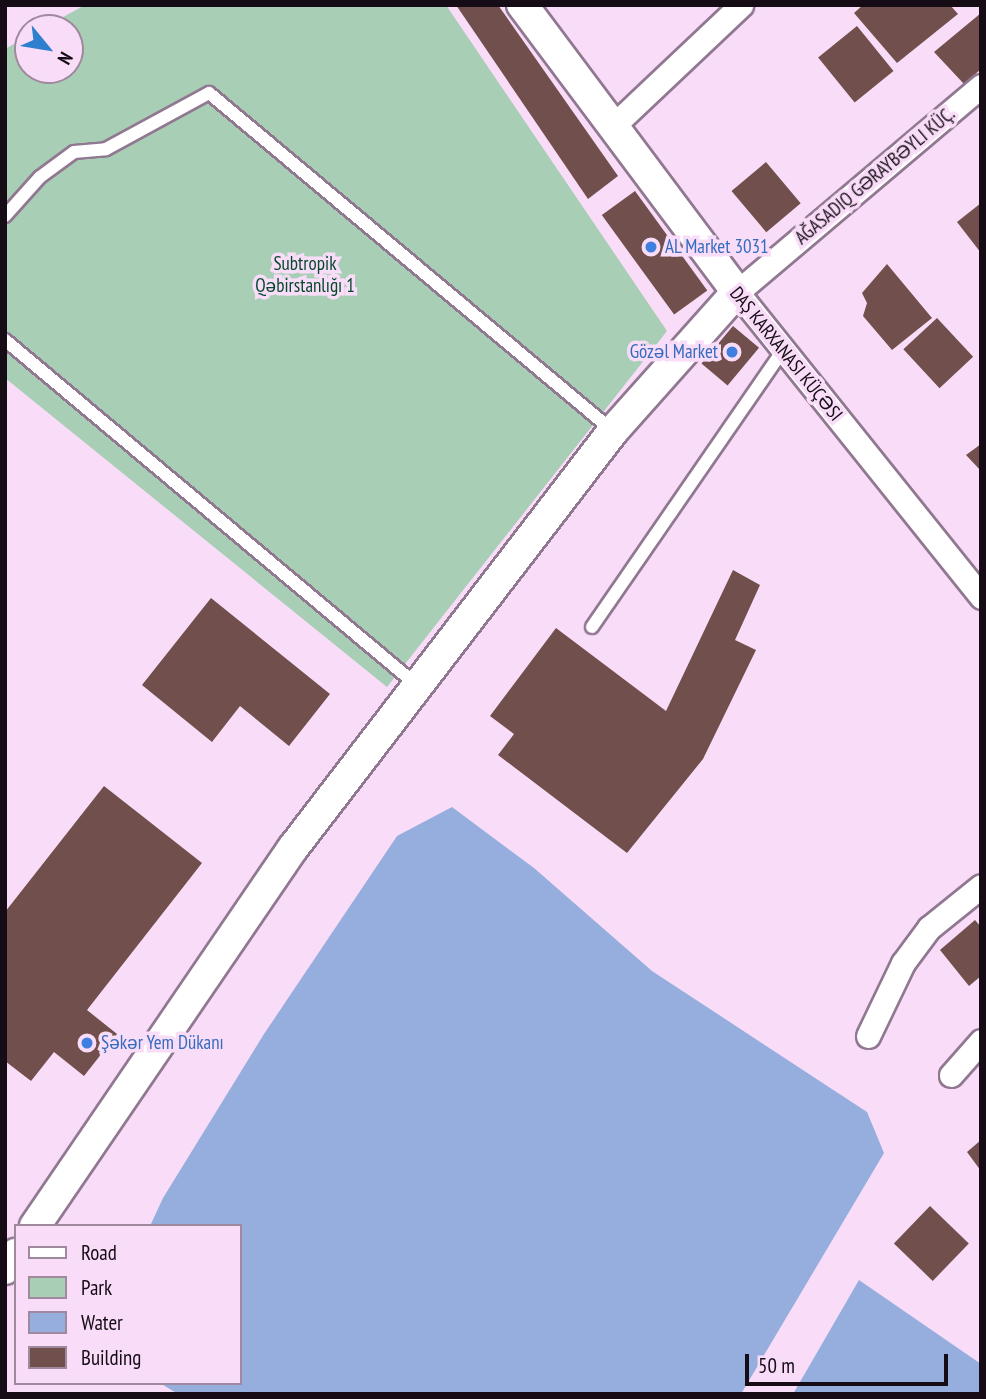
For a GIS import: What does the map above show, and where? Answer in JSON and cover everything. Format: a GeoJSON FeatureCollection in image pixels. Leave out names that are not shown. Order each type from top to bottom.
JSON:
{"type":"FeatureCollection","features":[{"type":"Feature","properties":{"kind":"street"},"geometry":{"type":"LineString","coordinates":[[522,5],[611,128],[737,292],[981,597]]}},
{"type":"Feature","properties":{"kind":"street"},"geometry":{"type":"LineString","coordinates":[[611,128],[741,5]]}},
{"type":"Feature","properties":{"kind":"street"},"geometry":{"type":"LineString","coordinates":[[36,1224],[293,848],[613,431],[737,292],[981,86]]}},
{"type":"Feature","properties":{"kind":"street"},"geometry":{"type":"LineString","coordinates":[[867,1036],[903,964],[929,928],[981,886]]}},
{"type":"Feature","properties":{"kind":"street"},"geometry":{"type":"LineString","coordinates":[[951,1076],[981,1041]]}},
{"type":"Feature","properties":{"kind":"lane"},"geometry":{"type":"LineString","coordinates":[[5,216],[40,177],[74,152],[106,149],[209,93],[613,431]]}},
{"type":"Feature","properties":{"kind":"lane"},"geometry":{"type":"LineString","coordinates":[[5,340],[418,686]]}},
{"type":"Feature","properties":{"kind":"lane"},"geometry":{"type":"LineString","coordinates":[[592,627],[783,350]]}},
{"type":"Feature","properties":{"kind":"green space","name":"Subtropik Qəbirstanlığı 1"},"geometry":{"type":"Polygon","coordinates":[[[85,5],[446,5],[667,331],[387,687],[5,378],[5,49],[14,44],[14,84],[84,84],[84,14],[69,14],[85,5]]]}},
{"type":"Feature","properties":{"kind":"water"},"geometry":{"type":"Polygon","coordinates":[[[452,807],[534,868],[652,971],[867,1112],[884,1153],[741,1394],[178,1394],[163,1385],[242,1385],[242,1224],[151,1224],[163,1198],[264,1034],[397,836],[452,807]]]}},
{"type":"Feature","properties":{"kind":"water"},"geometry":{"type":"Polygon","coordinates":[[[859,1280],[981,1364],[981,1394],[793,1394],[859,1280]]]}},
{"type":"Feature","properties":{"kind":"building"},"geometry":{"type":"Polygon","coordinates":[[[456,5],[498,5],[618,176],[588,199],[456,5]]]}},
{"type":"Feature","properties":{"kind":"building"},"geometry":{"type":"Polygon","coordinates":[[[863,5],[950,5],[958,14],[897,63],[854,13],[863,5]]]}},
{"type":"Feature","properties":{"kind":"building"},"geometry":{"type":"Polygon","coordinates":[[[981,13],[981,69],[964,84],[934,52],[981,13]]]}},
{"type":"Feature","properties":{"kind":"building"},"geometry":{"type":"Polygon","coordinates":[[[857,26],[894,71],[855,103],[818,57],[857,26]]]}},
{"type":"Feature","properties":{"kind":"building"},"geometry":{"type":"Polygon","coordinates":[[[766,162],[801,203],[766,232],[732,191],[766,162]]]}},
{"type":"Feature","properties":{"kind":"building"},"geometry":{"type":"Polygon","coordinates":[[[635,191],[707,291],[674,315],[602,215],[635,191]]]}},
{"type":"Feature","properties":{"kind":"building"},"geometry":{"type":"Polygon","coordinates":[[[981,203],[981,253],[957,222],[981,203]]]}},
{"type":"Feature","properties":{"kind":"building"},"geometry":{"type":"Polygon","coordinates":[[[887,264],[932,318],[892,350],[863,316],[867,303],[862,293],[887,264]]]}},
{"type":"Feature","properties":{"kind":"building"},"geometry":{"type":"Polygon","coordinates":[[[937,318],[973,357],[940,388],[903,349],[937,318]]]}},
{"type":"Feature","properties":{"kind":"building"},"geometry":{"type":"Polygon","coordinates":[[[733,326],[759,348],[728,385],[702,364],[733,326]]]}},
{"type":"Feature","properties":{"kind":"building"},"geometry":{"type":"Polygon","coordinates":[[[981,444],[981,471],[966,455],[981,444]]]}},
{"type":"Feature","properties":{"kind":"building"},"geometry":{"type":"Polygon","coordinates":[[[733,570],[760,585],[735,640],[756,650],[703,759],[627,853],[498,755],[514,734],[490,716],[556,628],[666,711],[733,570]]]}},
{"type":"Feature","properties":{"kind":"building"},"geometry":{"type":"Polygon","coordinates":[[[211,598],[330,694],[289,746],[240,706],[212,742],[142,685],[211,598]]]}},
{"type":"Feature","properties":{"kind":"building"},"geometry":{"type":"Polygon","coordinates":[[[104,786],[202,863],[87,1010],[117,1034],[84,1076],[54,1052],[31,1081],[5,1061],[5,912],[104,786]]]}},
{"type":"Feature","properties":{"kind":"building"},"geometry":{"type":"Polygon","coordinates":[[[975,920],[981,927],[981,976],[969,986],[940,950],[975,920]]]}},
{"type":"Feature","properties":{"kind":"building"},"geometry":{"type":"Polygon","coordinates":[[[981,1140],[981,1171],[967,1152],[981,1140]]]}},
{"type":"Feature","properties":{"kind":"building"},"geometry":{"type":"Polygon","coordinates":[[[930,1206],[969,1244],[933,1281],[894,1243],[930,1206]]]}},
{"type":"Feature","properties":{"kind":"place","name":"AL Market 3031"},"geometry":{"type":"Point","coordinates":[651,247]}},
{"type":"Feature","properties":{"kind":"place","name":"Gözəl Market"},"geometry":{"type":"Point","coordinates":[732,352]}},
{"type":"Feature","properties":{"kind":"place","name":"Şəkər Yem Dükanı"},"geometry":{"type":"Point","coordinates":[87,1043]}}]}
